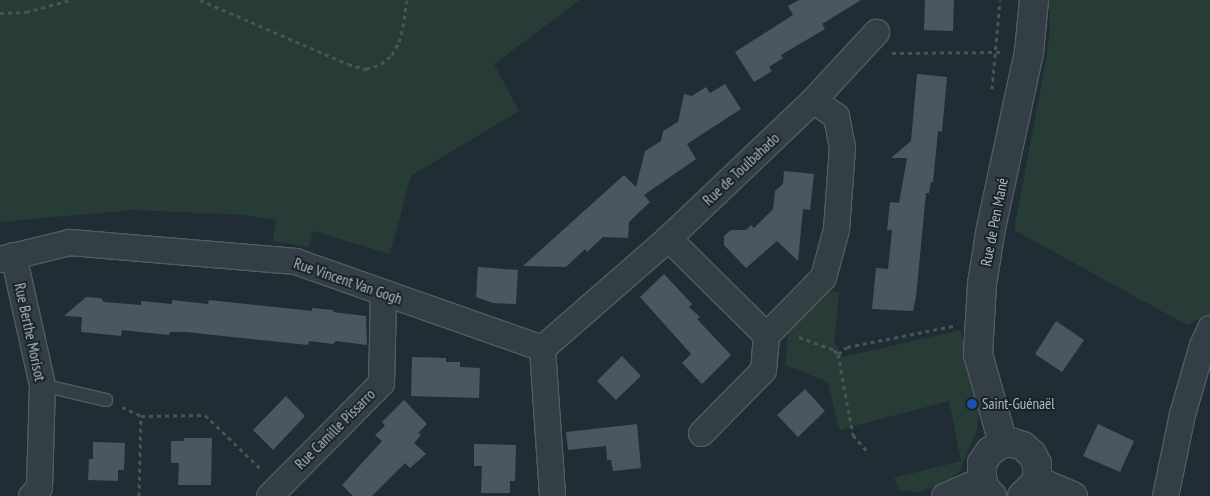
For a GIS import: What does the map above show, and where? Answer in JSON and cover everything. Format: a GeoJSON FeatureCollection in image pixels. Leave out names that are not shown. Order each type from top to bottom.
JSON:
{"type":"FeatureCollection","features":[{"type":"Feature","properties":{"kind":"street","name":"Rue de Pen Mané"},"geometry":{"type":"LineString","coordinates":[[1003,443],[978,354],[982,284],[991,228],[1029,52],[1034,0]]}},
{"type":"Feature","properties":{"kind":"street","name":"Rue de Toulbahado"},"geometry":{"type":"LineString","coordinates":[[542,348],[668,238],[813,100],[871,37]]}},
{"type":"Feature","properties":{"kind":"street"},"geometry":{"type":"LineString","coordinates":[[701,433],[763,370],[766,335],[823,277],[836,229],[842,147],[836,116],[813,100]]}},
{"type":"Feature","properties":{"kind":"street"},"geometry":{"type":"LineString","coordinates":[[668,238],[766,335]]}},
{"type":"Feature","properties":{"kind":"street","name":"Rue Vincent Van Gogh"},"geometry":{"type":"LineString","coordinates":[[7,257],[70,242],[295,261],[542,348]]}},
{"type":"Feature","properties":{"kind":"street","name":"Rue Berthe Morisot"},"geometry":{"type":"LineString","coordinates":[[7,257],[42,385],[39,487],[31,496]]}},
{"type":"Feature","properties":{"kind":"street","name":"Rue Camille Pissarro"},"geometry":{"type":"LineString","coordinates":[[273,491],[381,383],[383,293]]}},
{"type":"Feature","properties":{"kind":"street"},"geometry":{"type":"LineString","coordinates":[[1165,496],[1182,414],[1202,344],[1210,328]]}},
{"type":"Feature","properties":{"kind":"street"},"geometry":{"type":"LineString","coordinates":[[542,348],[552,496]]}},
{"type":"Feature","properties":{"kind":"street"},"geometry":{"type":"LineString","coordinates":[[944,496],[987,488],[982,463],[990,451],[1003,443],[1023,446],[1032,454],[1037,464],[1030,488],[1073,496]]}},
{"type":"Feature","properties":{"kind":"lane"},"geometry":{"type":"LineString","coordinates":[[42,385],[106,400]]}},
{"type":"Feature","properties":{"kind":"path"},"geometry":{"type":"LineString","coordinates":[[0,13],[26,12],[71,0]]}},
{"type":"Feature","properties":{"kind":"path"},"geometry":{"type":"LineString","coordinates":[[200,0],[348,64],[366,69],[381,64],[392,55],[399,42],[407,0]]}},
{"type":"Feature","properties":{"kind":"path"},"geometry":{"type":"LineString","coordinates":[[871,37],[890,53],[1029,52]]}},
{"type":"Feature","properties":{"kind":"path"},"geometry":{"type":"LineString","coordinates":[[838,354],[847,347],[957,326]]}},
{"type":"Feature","properties":{"kind":"path"},"geometry":{"type":"LineString","coordinates":[[766,335],[789,333],[834,350],[838,354],[853,435],[868,452]]}},
{"type":"Feature","properties":{"kind":"path"},"geometry":{"type":"LineString","coordinates":[[106,400],[141,416],[205,415],[273,491]]}},
{"type":"Feature","properties":{"kind":"path"},"geometry":{"type":"LineString","coordinates":[[139,496],[141,416]]}},
{"type":"Feature","properties":{"kind":"green space"},"geometry":{"type":"Polygon","coordinates":[[[0,0],[580,0],[494,64],[519,111],[411,176],[390,254],[313,231],[309,247],[273,241],[276,220],[245,215],[133,210],[0,222],[0,0]]]}},
{"type":"Feature","properties":{"kind":"green space"},"geometry":{"type":"Polygon","coordinates":[[[1049,0],[1210,0],[1210,314],[1187,325],[1014,230],[1046,60],[1050,31],[1049,0]]]}},
{"type":"Feature","properties":{"kind":"green space"},"geometry":{"type":"Polygon","coordinates":[[[826,289],[839,292],[834,343],[843,357],[961,330],[978,412],[978,427],[961,469],[947,482],[920,492],[899,490],[894,478],[961,461],[949,401],[839,430],[828,382],[785,365],[789,327],[826,289]]]}},
{"type":"Feature","properties":{"kind":"building"},"geometry":{"type":"Polygon","coordinates":[[[799,0],[861,0],[822,24],[825,29],[781,55],[783,58],[769,67],[772,71],[754,82],[735,52],[793,15],[788,6],[799,0]]]}},
{"type":"Feature","properties":{"kind":"building"},"geometry":{"type":"Polygon","coordinates":[[[925,0],[954,0],[953,31],[924,30],[925,0]]]}},
{"type":"Feature","properties":{"kind":"building"},"geometry":{"type":"Polygon","coordinates":[[[917,74],[947,77],[942,132],[938,131],[933,182],[931,182],[929,193],[926,193],[916,297],[913,311],[872,309],[876,268],[888,269],[892,230],[887,230],[890,202],[899,203],[907,158],[891,158],[911,141],[917,74]]]}},
{"type":"Feature","properties":{"kind":"building"},"geometry":{"type":"Polygon","coordinates":[[[725,84],[741,109],[687,144],[696,159],[644,195],[650,202],[629,222],[628,238],[603,237],[587,252],[585,249],[566,267],[523,266],[624,175],[636,187],[645,151],[661,141],[663,131],[678,122],[684,94],[692,96],[706,87],[710,93],[725,84]]]}},
{"type":"Feature","properties":{"kind":"building"},"geometry":{"type":"Polygon","coordinates":[[[784,171],[814,174],[810,210],[803,209],[798,261],[777,241],[746,268],[724,245],[724,236],[731,230],[746,230],[751,225],[754,228],[773,209],[775,191],[783,184],[784,171]]]}},
{"type":"Feature","properties":{"kind":"building"},"geometry":{"type":"Polygon","coordinates":[[[478,267],[518,270],[516,304],[493,303],[476,297],[478,267]]]}},
{"type":"Feature","properties":{"kind":"building"},"geometry":{"type":"Polygon","coordinates":[[[664,274],[692,304],[689,307],[700,317],[697,319],[731,355],[702,384],[682,363],[691,354],[640,297],[664,274]]]}},
{"type":"Feature","properties":{"kind":"building"},"geometry":{"type":"Polygon","coordinates":[[[86,297],[101,298],[104,302],[141,305],[141,301],[172,304],[172,300],[208,304],[209,300],[312,311],[312,308],[333,310],[333,312],[366,316],[367,345],[336,341],[333,344],[309,341],[308,345],[186,332],[170,332],[169,335],[122,330],[121,336],[81,332],[82,317],[64,316],[86,297]]]}},
{"type":"Feature","properties":{"kind":"building"},"geometry":{"type":"Polygon","coordinates":[[[1056,321],[1084,340],[1062,372],[1035,354],[1056,321]]]}},
{"type":"Feature","properties":{"kind":"building"},"geometry":{"type":"Polygon","coordinates":[[[622,356],[641,376],[616,400],[597,381],[622,356]]]}},
{"type":"Feature","properties":{"kind":"building"},"geometry":{"type":"Polygon","coordinates":[[[412,357],[446,358],[446,362],[460,362],[460,367],[480,368],[479,398],[411,396],[412,357]]]}},
{"type":"Feature","properties":{"kind":"building"},"geometry":{"type":"Polygon","coordinates":[[[805,389],[825,411],[798,437],[777,415],[805,389]]]}},
{"type":"Feature","properties":{"kind":"building"},"geometry":{"type":"Polygon","coordinates":[[[286,396],[305,416],[273,450],[253,430],[286,396]]]}},
{"type":"Feature","properties":{"kind":"building"},"geometry":{"type":"Polygon","coordinates":[[[404,400],[427,424],[418,433],[421,435],[414,443],[426,454],[410,468],[405,463],[372,496],[353,496],[342,485],[382,441],[375,435],[385,426],[382,422],[404,400]]]}},
{"type":"Feature","properties":{"kind":"building"},"geometry":{"type":"Polygon","coordinates":[[[637,424],[641,468],[613,471],[611,460],[607,460],[606,446],[568,450],[566,432],[637,424]]]}},
{"type":"Feature","properties":{"kind":"building"},"geometry":{"type":"Polygon","coordinates":[[[1098,424],[1134,441],[1120,472],[1083,456],[1098,424]]]}},
{"type":"Feature","properties":{"kind":"building"},"geometry":{"type":"Polygon","coordinates":[[[184,438],[212,438],[211,485],[178,485],[179,463],[171,463],[171,441],[184,441],[184,438]]]}},
{"type":"Feature","properties":{"kind":"building"},"geometry":{"type":"Polygon","coordinates":[[[93,442],[125,443],[124,470],[118,470],[118,481],[88,480],[89,459],[93,459],[93,442]]]}},
{"type":"Feature","properties":{"kind":"building"},"geometry":{"type":"Polygon","coordinates":[[[474,444],[516,445],[515,481],[510,481],[510,493],[481,493],[482,466],[474,466],[474,444]]]}},
{"type":"Feature","properties":{"kind":"place","name":"Saint-Guénaël"},"geometry":{"type":"Point","coordinates":[972,404]}}]}
